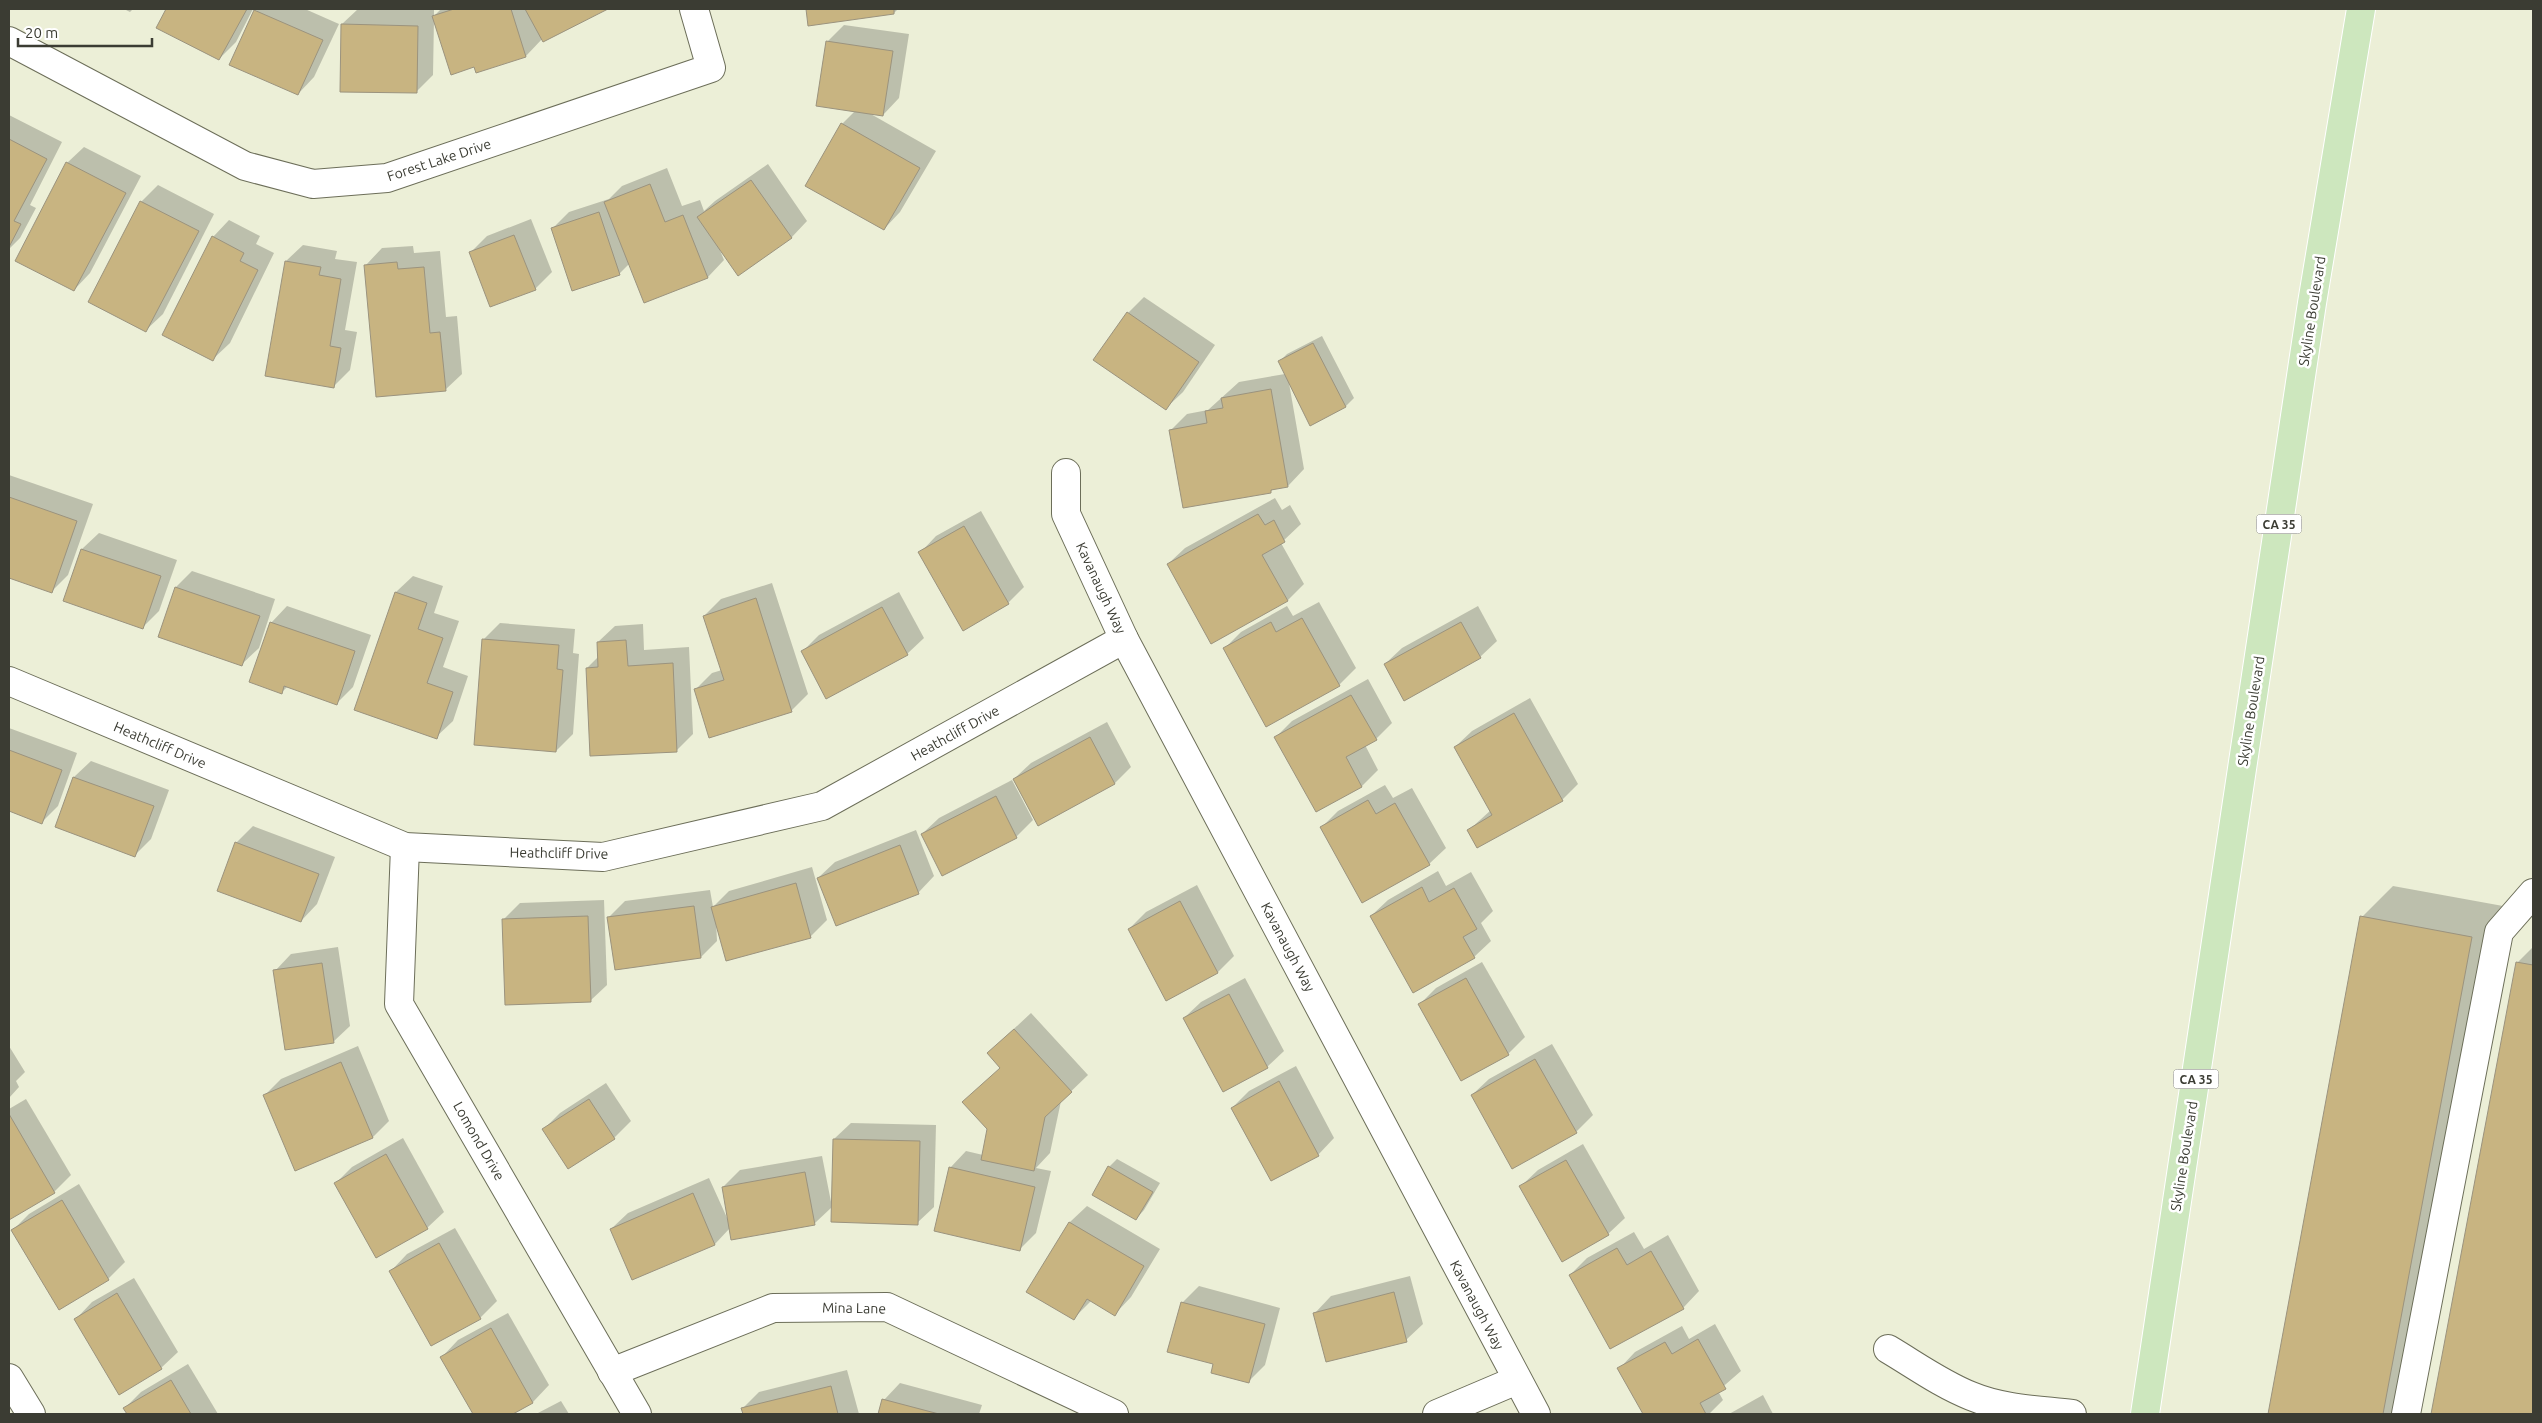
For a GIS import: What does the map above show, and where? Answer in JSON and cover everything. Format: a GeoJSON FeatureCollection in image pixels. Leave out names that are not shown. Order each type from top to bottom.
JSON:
{"type":"FeatureCollection","features":[{"type":"Feature","properties":{"kind":"main road","name":"Skyline Boulevard"},"geometry":{"type":"LineString","coordinates":[[2145,1414],[2312,303],[2362,9]]}},
{"type":"Feature","properties":{"kind":"street","name":"Forest Lake Drive"},"geometry":{"type":"LineString","coordinates":[[9,41],[245,166],[313,184],[387,178],[711,68],[694,9]]}},
{"type":"Feature","properties":{"kind":"street","name":"Kavanaugh Way"},"geometry":{"type":"LineString","coordinates":[[1066,472],[1066,514],[1124,639],[1516,1380],[1536,1414]]}},
{"type":"Feature","properties":{"kind":"street","name":"Heathcliff Drive"},"geometry":{"type":"LineString","coordinates":[[9,681],[405,847],[603,857],[822,806],[1124,639]]}},
{"type":"Feature","properties":{"kind":"street","name":"Lomond Drive"},"geometry":{"type":"LineString","coordinates":[[405,847],[400,1004],[637,1414]]}},
{"type":"Feature","properties":{"kind":"street"},"geometry":{"type":"LineString","coordinates":[[2406,1414],[2499,932],[2533,893]]}},
{"type":"Feature","properties":{"kind":"street","name":"Mina Lane"},"geometry":{"type":"LineString","coordinates":[[612,1372],[773,1308],[887,1307],[1114,1414]]}},
{"type":"Feature","properties":{"kind":"street"},"geometry":{"type":"LineString","coordinates":[[1888,1349],[1953,1388],[1972,1397],[1998,1404],[2072,1414]]}},
{"type":"Feature","properties":{"kind":"street"},"geometry":{"type":"LineString","coordinates":[[9,1378],[31,1414]]}},
{"type":"Feature","properties":{"kind":"street"},"geometry":{"type":"LineString","coordinates":[[1437,1414],[1516,1380]]}},
{"type":"Feature","properties":{"kind":"building"},"geometry":{"type":"Polygon","coordinates":[[[166,9],[247,9],[219,60],[156,28],[166,9]]]}},
{"type":"Feature","properties":{"kind":"building"},"geometry":{"type":"Polygon","coordinates":[[[454,9],[511,9],[526,57],[476,73],[474,67],[451,75],[432,16],[454,9]]]}},
{"type":"Feature","properties":{"kind":"building"},"geometry":{"type":"Polygon","coordinates":[[[525,9],[608,9],[543,42],[525,9]]]}},
{"type":"Feature","properties":{"kind":"building"},"geometry":{"type":"Polygon","coordinates":[[[806,9],[894,9],[894,14],[808,26],[806,9]]]}},
{"type":"Feature","properties":{"kind":"building"},"geometry":{"type":"Polygon","coordinates":[[[254,10],[323,40],[298,95],[229,65],[254,10]]]}},
{"type":"Feature","properties":{"kind":"building"},"geometry":{"type":"Polygon","coordinates":[[[341,24],[418,26],[417,93],[340,92],[341,24]]]}},
{"type":"Feature","properties":{"kind":"building"},"geometry":{"type":"Polygon","coordinates":[[[826,41],[893,51],[883,116],[816,106],[826,41]]]}},
{"type":"Feature","properties":{"kind":"building"},"geometry":{"type":"Polygon","coordinates":[[[841,123],[920,168],[884,230],[805,186],[841,123]]]}},
{"type":"Feature","properties":{"kind":"building"},"geometry":{"type":"Polygon","coordinates":[[[9,139],[47,159],[14,221],[21,224],[9,247],[9,139]]]}},
{"type":"Feature","properties":{"kind":"building"},"geometry":{"type":"Polygon","coordinates":[[[66,162],[126,193],[74,291],[15,261],[66,162]]]}},
{"type":"Feature","properties":{"kind":"building"},"geometry":{"type":"Polygon","coordinates":[[[751,180],[792,238],[738,276],[697,217],[751,180]]]}},
{"type":"Feature","properties":{"kind":"building"},"geometry":{"type":"Polygon","coordinates":[[[650,184],[665,222],[683,215],[708,278],[644,303],[604,202],[650,184]]]}},
{"type":"Feature","properties":{"kind":"building"},"geometry":{"type":"Polygon","coordinates":[[[140,201],[199,231],[146,332],[88,302],[140,201]]]}},
{"type":"Feature","properties":{"kind":"building"},"geometry":{"type":"Polygon","coordinates":[[[599,212],[620,275],[572,291],[551,228],[599,212]]]}},
{"type":"Feature","properties":{"kind":"building"},"geometry":{"type":"Polygon","coordinates":[[[514,235],[536,290],[490,307],[469,252],[514,235]]]}},
{"type":"Feature","properties":{"kind":"building"},"geometry":{"type":"Polygon","coordinates":[[[212,236],[244,253],[240,261],[258,270],[213,361],[162,335],[212,236]]]}},
{"type":"Feature","properties":{"kind":"building"},"geometry":{"type":"Polygon","coordinates":[[[285,261],[321,267],[319,275],[341,279],[330,346],[341,348],[334,388],[265,376],[285,261]]]}},
{"type":"Feature","properties":{"kind":"building"},"geometry":{"type":"Polygon","coordinates":[[[397,262],[398,269],[424,267],[430,333],[440,332],[446,391],[376,397],[364,265],[397,262]]]}},
{"type":"Feature","properties":{"kind":"building"},"geometry":{"type":"Polygon","coordinates":[[[1127,312],[1199,362],[1166,410],[1093,360],[1127,312]]]}},
{"type":"Feature","properties":{"kind":"building"},"geometry":{"type":"Polygon","coordinates":[[[1313,343],[1346,407],[1310,426],[1278,361],[1313,343]]]}},
{"type":"Feature","properties":{"kind":"building"},"geometry":{"type":"Polygon","coordinates":[[[1271,389],[1288,487],[1271,490],[1271,493],[1183,508],[1169,430],[1207,423],[1205,411],[1223,408],[1221,398],[1271,389]]]}},
{"type":"Feature","properties":{"kind":"building"},"geometry":{"type":"Polygon","coordinates":[[[9,497],[77,521],[52,593],[9,578],[9,497]]]}},
{"type":"Feature","properties":{"kind":"building"},"geometry":{"type":"Polygon","coordinates":[[[1258,514],[1265,525],[1274,520],[1285,542],[1262,555],[1288,601],[1211,644],[1167,564],[1258,514]]]}},
{"type":"Feature","properties":{"kind":"building"},"geometry":{"type":"Polygon","coordinates":[[[964,526],[1009,604],[963,631],[918,552],[964,526]]]}},
{"type":"Feature","properties":{"kind":"building"},"geometry":{"type":"Polygon","coordinates":[[[81,549],[161,576],[143,629],[63,601],[81,549]]]}},
{"type":"Feature","properties":{"kind":"building"},"geometry":{"type":"Polygon","coordinates":[[[175,587],[260,616],[242,666],[158,637],[175,587]]]}},
{"type":"Feature","properties":{"kind":"building"},"geometry":{"type":"Polygon","coordinates":[[[395,592],[427,603],[418,629],[443,638],[427,683],[453,692],[437,739],[354,710],[395,592]]]}},
{"type":"Feature","properties":{"kind":"building"},"geometry":{"type":"Polygon","coordinates":[[[756,598],[792,712],[709,738],[694,689],[724,680],[703,616],[756,598]]]}},
{"type":"Feature","properties":{"kind":"building"},"geometry":{"type":"Polygon","coordinates":[[[882,607],[908,655],[826,699],[801,651],[882,607]]]}},
{"type":"Feature","properties":{"kind":"building"},"geometry":{"type":"Polygon","coordinates":[[[1302,618],[1340,686],[1266,727],[1223,648],[1271,622],[1276,632],[1302,618]]]}},
{"type":"Feature","properties":{"kind":"building"},"geometry":{"type":"Polygon","coordinates":[[[270,622],[355,651],[337,705],[284,686],[282,694],[249,682],[270,622]]]}},
{"type":"Feature","properties":{"kind":"building"},"geometry":{"type":"Polygon","coordinates":[[[1461,622],[1481,658],[1404,701],[1384,664],[1461,622]]]}},
{"type":"Feature","properties":{"kind":"building"},"geometry":{"type":"Polygon","coordinates":[[[482,639],[559,645],[557,669],[563,670],[556,752],[474,745],[482,639]]]}},
{"type":"Feature","properties":{"kind":"building"},"geometry":{"type":"Polygon","coordinates":[[[626,640],[628,666],[673,663],[677,752],[590,756],[586,668],[598,667],[597,642],[626,640]]]}},
{"type":"Feature","properties":{"kind":"building"},"geometry":{"type":"Polygon","coordinates":[[[1351,695],[1377,740],[1346,757],[1362,787],[1316,812],[1274,737],[1351,695]]]}},
{"type":"Feature","properties":{"kind":"building"},"geometry":{"type":"Polygon","coordinates":[[[1514,713],[1563,801],[1477,848],[1467,830],[1492,815],[1454,747],[1514,713]]]}},
{"type":"Feature","properties":{"kind":"building"},"geometry":{"type":"Polygon","coordinates":[[[1090,737],[1115,784],[1038,826],[1013,779],[1090,737]]]}},
{"type":"Feature","properties":{"kind":"building"},"geometry":{"type":"Polygon","coordinates":[[[9,750],[62,770],[42,824],[9,811],[9,750]]]}},
{"type":"Feature","properties":{"kind":"building"},"geometry":{"type":"Polygon","coordinates":[[[73,777],[154,806],[135,857],[55,827],[73,777]]]}},
{"type":"Feature","properties":{"kind":"building"},"geometry":{"type":"Polygon","coordinates":[[[996,796],[1017,838],[942,876],[921,834],[996,796]]]}},
{"type":"Feature","properties":{"kind":"building"},"geometry":{"type":"Polygon","coordinates":[[[1368,800],[1376,814],[1395,803],[1430,865],[1362,903],[1320,827],[1368,800]]]}},
{"type":"Feature","properties":{"kind":"building"},"geometry":{"type":"Polygon","coordinates":[[[235,842],[319,874],[301,922],[217,891],[235,842]]]}},
{"type":"Feature","properties":{"kind":"building"},"geometry":{"type":"Polygon","coordinates":[[[900,845],[919,894],[836,926],[817,878],[900,845]]]}},
{"type":"Feature","properties":{"kind":"building"},"geometry":{"type":"Polygon","coordinates":[[[796,883],[811,938],[726,961],[711,907],[796,883]]]}},
{"type":"Feature","properties":{"kind":"building"},"geometry":{"type":"Polygon","coordinates":[[[1422,887],[1429,902],[1454,888],[1477,929],[1463,937],[1475,958],[1413,993],[1370,916],[1422,887]]]}},
{"type":"Feature","properties":{"kind":"building"},"geometry":{"type":"Polygon","coordinates":[[[1180,901],[1218,973],[1166,1001],[1128,929],[1180,901]]]}},
{"type":"Feature","properties":{"kind":"building"},"geometry":{"type":"Polygon","coordinates":[[[694,906],[701,958],[615,970],[607,917],[694,906]]]}},
{"type":"Feature","properties":{"kind":"building"},"geometry":{"type":"Polygon","coordinates":[[[588,916],[591,1002],[505,1005],[502,919],[588,916]]]}},
{"type":"Feature","properties":{"kind":"building"},"geometry":{"type":"Polygon","coordinates":[[[2360,916],[2472,937],[2383,1414],[2268,1414],[2360,916]]]}},
{"type":"Feature","properties":{"kind":"building"},"geometry":{"type":"Polygon","coordinates":[[[2516,962],[2533,965],[2533,1414],[2431,1414],[2516,962]]]}},
{"type":"Feature","properties":{"kind":"building"},"geometry":{"type":"Polygon","coordinates":[[[322,963],[334,1043],[285,1050],[273,970],[322,963]]]}},
{"type":"Feature","properties":{"kind":"building"},"geometry":{"type":"Polygon","coordinates":[[[1466,978],[1509,1055],[1461,1081],[1418,1004],[1466,978]]]}},
{"type":"Feature","properties":{"kind":"building"},"geometry":{"type":"Polygon","coordinates":[[[1229,994],[1268,1068],[1223,1092],[1183,1018],[1229,994]]]}},
{"type":"Feature","properties":{"kind":"building"},"geometry":{"type":"Polygon","coordinates":[[[1014,1029],[1072,1092],[1045,1117],[1034,1171],[981,1160],[987,1129],[962,1102],[1000,1068],[987,1053],[1014,1029]]]}},
{"type":"Feature","properties":{"kind":"building"},"geometry":{"type":"Polygon","coordinates":[[[1535,1059],[1577,1133],[1512,1169],[1471,1095],[1535,1059]]]}},
{"type":"Feature","properties":{"kind":"building"},"geometry":{"type":"Polygon","coordinates":[[[341,1062],[373,1138],[295,1171],[263,1095],[341,1062]]]}},
{"type":"Feature","properties":{"kind":"building"},"geometry":{"type":"Polygon","coordinates":[[[1279,1081],[1319,1156],[1271,1181],[1231,1108],[1279,1081]]]}},
{"type":"Feature","properties":{"kind":"building"},"geometry":{"type":"Polygon","coordinates":[[[589,1099],[615,1139],[568,1169],[542,1129],[589,1099]]]}},
{"type":"Feature","properties":{"kind":"building"},"geometry":{"type":"Polygon","coordinates":[[[9,1114],[55,1193],[9,1220],[9,1114]]]}},
{"type":"Feature","properties":{"kind":"building"},"geometry":{"type":"Polygon","coordinates":[[[833,1139],[920,1141],[918,1225],[831,1222],[833,1139]]]}},
{"type":"Feature","properties":{"kind":"building"},"geometry":{"type":"Polygon","coordinates":[[[386,1154],[428,1229],[376,1258],[334,1183],[386,1154]]]}},
{"type":"Feature","properties":{"kind":"building"},"geometry":{"type":"Polygon","coordinates":[[[1566,1160],[1609,1235],[1562,1262],[1519,1186],[1566,1160]]]}},
{"type":"Feature","properties":{"kind":"building"},"geometry":{"type":"Polygon","coordinates":[[[1108,1166],[1153,1192],[1136,1220],[1092,1195],[1108,1166]]]}},
{"type":"Feature","properties":{"kind":"building"},"geometry":{"type":"Polygon","coordinates":[[[949,1167],[1035,1187],[1020,1251],[934,1231],[949,1167]]]}},
{"type":"Feature","properties":{"kind":"building"},"geometry":{"type":"Polygon","coordinates":[[[805,1172],[815,1225],[731,1240],[722,1187],[805,1172]]]}},
{"type":"Feature","properties":{"kind":"building"},"geometry":{"type":"Polygon","coordinates":[[[693,1193],[715,1245],[632,1280],[610,1229],[693,1193]]]}},
{"type":"Feature","properties":{"kind":"building"},"geometry":{"type":"Polygon","coordinates":[[[62,1200],[109,1280],[59,1310],[11,1230],[62,1200]]]}},
{"type":"Feature","properties":{"kind":"building"},"geometry":{"type":"Polygon","coordinates":[[[1069,1222],[1144,1266],[1115,1316],[1087,1299],[1074,1320],[1026,1292],[1069,1222]]]}},
{"type":"Feature","properties":{"kind":"building"},"geometry":{"type":"Polygon","coordinates":[[[439,1243],[481,1319],[431,1346],[389,1271],[439,1243]]]}},
{"type":"Feature","properties":{"kind":"building"},"geometry":{"type":"Polygon","coordinates":[[[1617,1248],[1627,1265],[1651,1251],[1684,1309],[1610,1349],[1569,1275],[1617,1248]]]}},
{"type":"Feature","properties":{"kind":"building"},"geometry":{"type":"Polygon","coordinates":[[[1394,1292],[1407,1342],[1326,1362],[1313,1313],[1394,1292]]]}},
{"type":"Feature","properties":{"kind":"building"},"geometry":{"type":"Polygon","coordinates":[[[117,1293],[162,1369],[119,1395],[74,1319],[117,1293]]]}},
{"type":"Feature","properties":{"kind":"building"},"geometry":{"type":"Polygon","coordinates":[[[1181,1302],[1265,1324],[1249,1383],[1211,1373],[1213,1364],[1167,1352],[1181,1302]]]}},
{"type":"Feature","properties":{"kind":"building"},"geometry":{"type":"Polygon","coordinates":[[[491,1328],[533,1403],[513,1414],[473,1414],[440,1357],[491,1328]]]}},
{"type":"Feature","properties":{"kind":"building"},"geometry":{"type":"Polygon","coordinates":[[[1698,1339],[1726,1389],[1700,1403],[1706,1414],[1643,1414],[1617,1368],[1665,1342],[1672,1354],[1698,1339]]]}},
{"type":"Feature","properties":{"kind":"building"},"geometry":{"type":"Polygon","coordinates":[[[171,1380],[191,1414],[127,1414],[123,1408],[171,1380]]]}},
{"type":"Feature","properties":{"kind":"building"},"geometry":{"type":"Polygon","coordinates":[[[831,1386],[838,1414],[743,1414],[741,1408],[831,1386]]]}},
{"type":"Feature","properties":{"kind":"building"},"geometry":{"type":"Polygon","coordinates":[[[882,1399],[939,1414],[878,1414],[882,1399]]]}}]}
